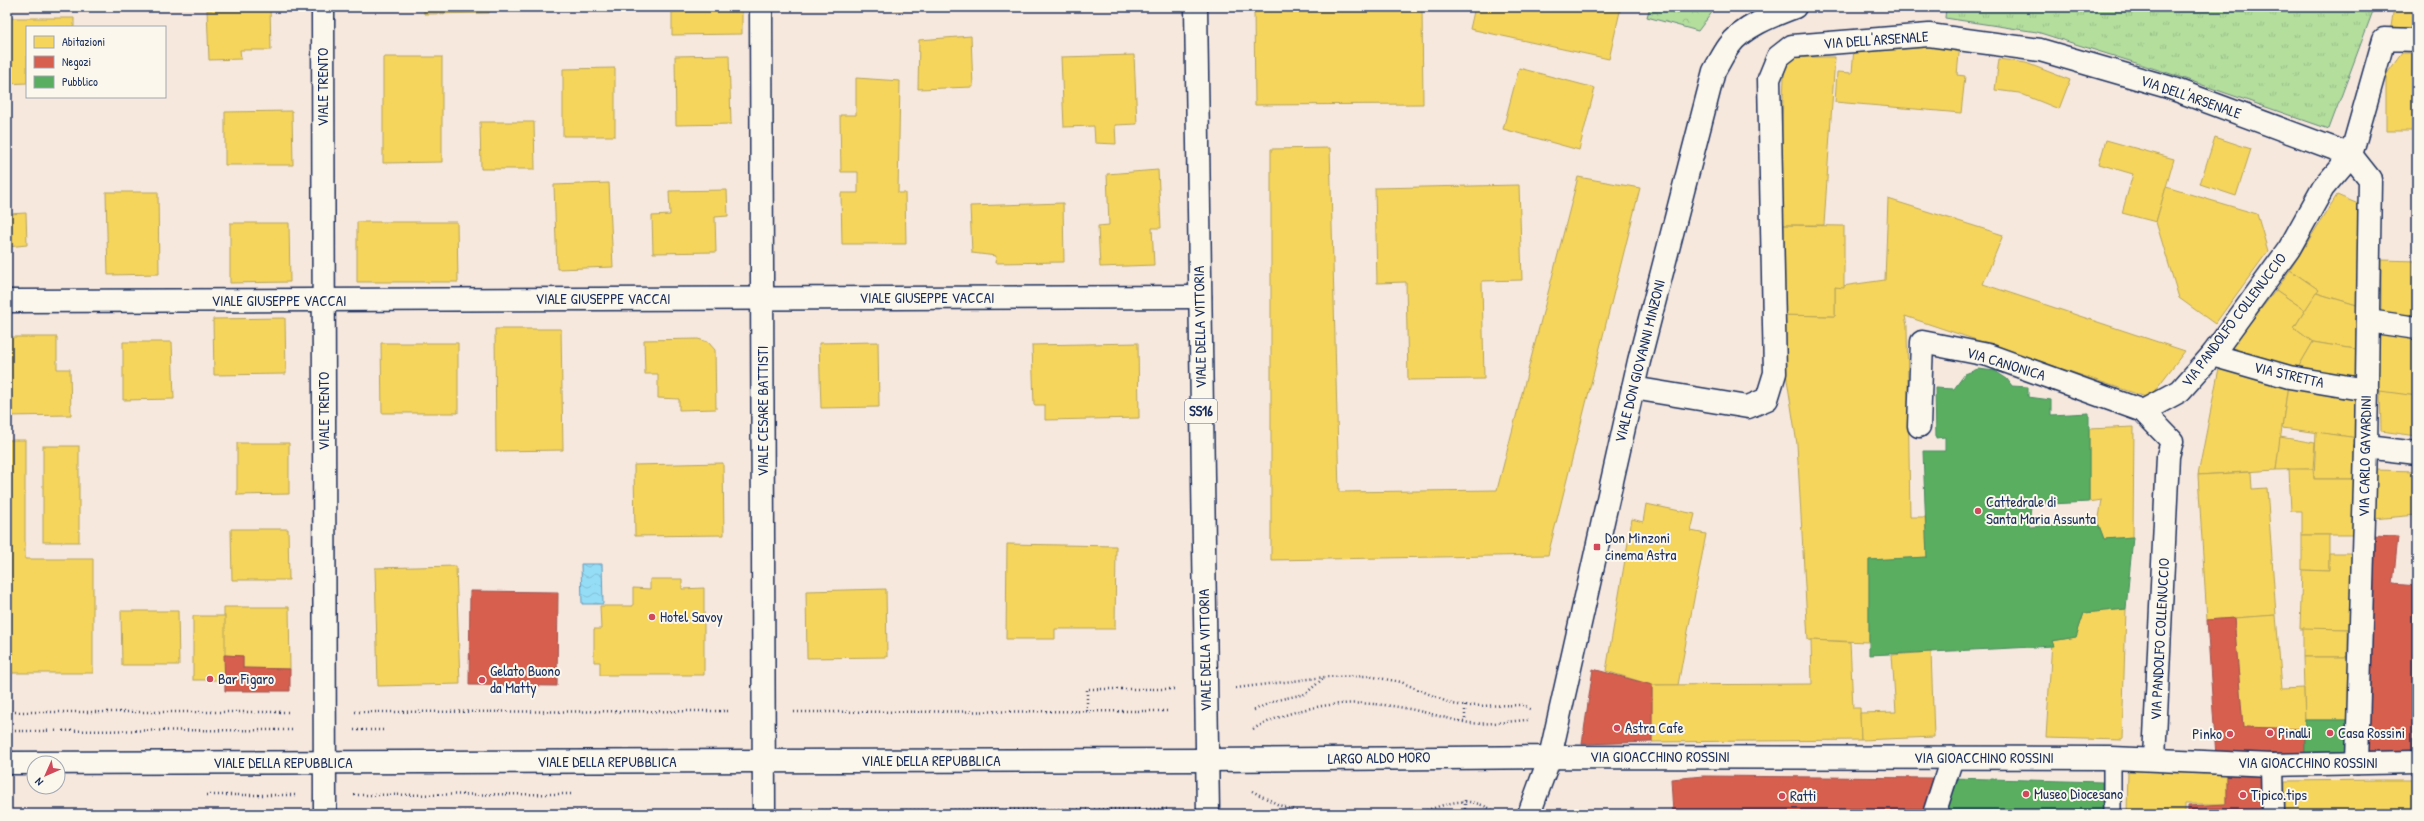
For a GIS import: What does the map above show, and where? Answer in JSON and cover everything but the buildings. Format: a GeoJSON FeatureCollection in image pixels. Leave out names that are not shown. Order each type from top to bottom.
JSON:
{"type":"FeatureCollection","features":[{"type":"Feature","properties":{"kind":"street","name":"VIALE TRENTO"},"geometry":{"type":"LineString","coordinates":[[323,7],[325,814]]}},
{"type":"Feature","properties":{"kind":"street","name":"VIALE CESARE BATTISTI"},"geometry":{"type":"LineString","coordinates":[[761,7],[764,814]]}},
{"type":"Feature","properties":{"kind":"street","name":"VIALE DELLA VITTORIA"},"geometry":{"type":"LineString","coordinates":[[1196,7],[1208,814]]}},
{"type":"Feature","properties":{"kind":"street","name":"VIALE DON GIOVANNI MINZONI"},"geometry":{"type":"LineString","coordinates":[[1529,814],[1550,757],[1633,388],[1714,71],[1729,45],[1767,18],[1796,7]]}},
{"type":"Feature","properties":{"kind":"street","name":"VIA DELL'ARSENALE"},"geometry":{"type":"LineString","coordinates":[[1633,388],[1748,407],[1767,399],[1775,373],[1769,79],[1778,57],[1792,46],[1929,35],[2040,50],[2168,87],[2352,155]]}},
{"type":"Feature","properties":{"kind":"street","name":"VIA PANDOLFO COLLENUCCIO"},"geometry":{"type":"LineString","coordinates":[[2154,759],[2168,456],[2172,441],[2143,411],[2180,391],[2212,355],[2289,249],[2323,188],[2352,155],[2384,39],[2417,40]]}},
{"type":"Feature","properties":{"kind":"street","name":"VIA CARLO GAVARDINI"},"geometry":{"type":"LineString","coordinates":[[2352,155],[2370,179],[2366,447],[2357,763]]}},
{"type":"Feature","properties":{"kind":"street","name":"VIALE GIUSEPPE VACCAI"},"geometry":{"type":"LineString","coordinates":[[7,301],[1200,297]]}},
{"type":"Feature","properties":{"kind":"street"},"geometry":{"type":"LineString","coordinates":[[2368,321],[2417,328]]}},
{"type":"Feature","properties":{"kind":"street","name":"VIA CANONICA"},"geometry":{"type":"LineString","coordinates":[[1920,426],[1922,342],[1988,355],[2143,411]]}},
{"type":"Feature","properties":{"kind":"street","name":"VIA STRETTA"},"geometry":{"type":"LineString","coordinates":[[2212,355],[2289,377],[2367,390]]}},
{"type":"Feature","properties":{"kind":"street"},"geometry":{"type":"LineString","coordinates":[[2366,447],[2417,453]]}},
{"type":"Feature","properties":{"kind":"street","name":"LARGO ALDO MORO"},"geometry":{"type":"LineString","coordinates":[[1207,760],[1550,757]]}},
{"type":"Feature","properties":{"kind":"street","name":"VIA GIOACCHINO ROSSINI"},"geometry":{"type":"LineString","coordinates":[[1550,757],[2112,758],[2272,764],[2417,762]]}},
{"type":"Feature","properties":{"kind":"street"},"geometry":{"type":"LineString","coordinates":[[1934,814],[1952,758]]}},
{"type":"Feature","properties":{"kind":"street","name":"VIALE DELLA REPUBBLICA"},"geometry":{"type":"LineString","coordinates":[[7,763],[325,764],[1207,760]]}},
{"type":"Feature","properties":{"kind":"street"},"geometry":{"type":"LineString","coordinates":[[2272,764],[2273,814]]}},
{"type":"Feature","properties":{"kind":"lane"},"geometry":{"type":"LineString","coordinates":[[2112,758],[2112,814]]}},
{"type":"Feature","properties":{"kind":"path"},"geometry":{"type":"LineString","coordinates":[[1232,688],[1325,677],[1368,676],[1401,682],[1452,704],[1465,706],[1524,705],[1535,712]]}},
{"type":"Feature","properties":{"kind":"path"},"geometry":{"type":"LineString","coordinates":[[1254,710],[1277,700],[1305,694],[1325,677]]}},
{"type":"Feature","properties":{"kind":"path"},"geometry":{"type":"LineString","coordinates":[[1087,711],[1087,689],[1183,689]]}},
{"type":"Feature","properties":{"kind":"path"},"geometry":{"type":"LineString","coordinates":[[1250,730],[1278,716],[1298,710],[1343,704],[1393,706],[1465,722],[1530,720]]}},
{"type":"Feature","properties":{"kind":"path"},"geometry":{"type":"LineString","coordinates":[[1465,706],[1465,722]]}},
{"type":"Feature","properties":{"kind":"path"},"geometry":{"type":"LineString","coordinates":[[355,712],[731,711]]}},
{"type":"Feature","properties":{"kind":"path"},"geometry":{"type":"LineString","coordinates":[[794,712],[1167,711]]}},
{"type":"Feature","properties":{"kind":"path"},"geometry":{"type":"LineString","coordinates":[[7,712],[290,712]]}},
{"type":"Feature","properties":{"kind":"path"},"geometry":{"type":"LineString","coordinates":[[7,731],[290,730]]}},
{"type":"Feature","properties":{"kind":"path"},"geometry":{"type":"LineString","coordinates":[[355,795],[579,794]]}},
{"type":"Feature","properties":{"kind":"path"},"geometry":{"type":"LineString","coordinates":[[1465,800],[1465,814]]}},
{"type":"Feature","properties":{"kind":"path"},"geometry":{"type":"LineString","coordinates":[[1416,814],[1465,800],[1481,803],[1496,812],[1488,814]]}},
{"type":"Feature","properties":{"kind":"path"},"geometry":{"type":"LineString","coordinates":[[794,811],[1168,809]]}},
{"type":"Feature","properties":{"kind":"path"},"geometry":{"type":"LineString","coordinates":[[355,814],[731,811]]}},
{"type":"Feature","properties":{"kind":"path"},"geometry":{"type":"LineString","coordinates":[[261,814],[290,814]]}},
{"type":"Feature","properties":{"kind":"green space"},"geometry":{"type":"Polygon","coordinates":[[[1650,7],[1716,7],[1698,31],[1647,17],[1650,7]]]}},
{"type":"Feature","properties":{"kind":"green space"},"geometry":{"type":"Polygon","coordinates":[[[1946,7],[2224,7],[2373,11],[2329,129],[2168,73],[2037,32],[1945,18],[1946,7]]]}},
{"type":"Feature","properties":{"kind":"water"},"geometry":{"type":"Polygon","coordinates":[[[581,564],[602,564],[603,604],[582,604],[581,564]]]}},
{"type":"Feature","properties":{"kind":"place","name":"Cattedrale di Santa Maria Assunta"},"geometry":{"type":"Point","coordinates":[1978,511]}},
{"type":"Feature","properties":{"kind":"place","name":"Don Minzoni cinema Astra"},"geometry":{"type":"Point","coordinates":[1597,547]}},
{"type":"Feature","properties":{"kind":"place","name":"Hotel Savoy"},"geometry":{"type":"Point","coordinates":[652,617]}},
{"type":"Feature","properties":{"kind":"place","name":"Bar Figaro"},"geometry":{"type":"Point","coordinates":[210,679]}},
{"type":"Feature","properties":{"kind":"place","name":"Gelato Buono da Matty"},"geometry":{"type":"Point","coordinates":[482,680]}},
{"type":"Feature","properties":{"kind":"place","name":"Astra Cafe"},"geometry":{"type":"Point","coordinates":[1617,728]}},
{"type":"Feature","properties":{"kind":"place","name":"Pinalli"},"geometry":{"type":"Point","coordinates":[2270,733]}},
{"type":"Feature","properties":{"kind":"place","name":"Casa Rossini"},"geometry":{"type":"Point","coordinates":[2330,733]}},
{"type":"Feature","properties":{"kind":"place","name":"Pinko"},"geometry":{"type":"Point","coordinates":[2230,734]}},
{"type":"Feature","properties":{"kind":"place","name":"Museo Diocesano"},"geometry":{"type":"Point","coordinates":[2026,794]}},
{"type":"Feature","properties":{"kind":"place","name":"Tipico.tips"},"geometry":{"type":"Point","coordinates":[2243,795]}},
{"type":"Feature","properties":{"kind":"place","name":"Ratti"},"geometry":{"type":"Point","coordinates":[1782,796]}}]}
